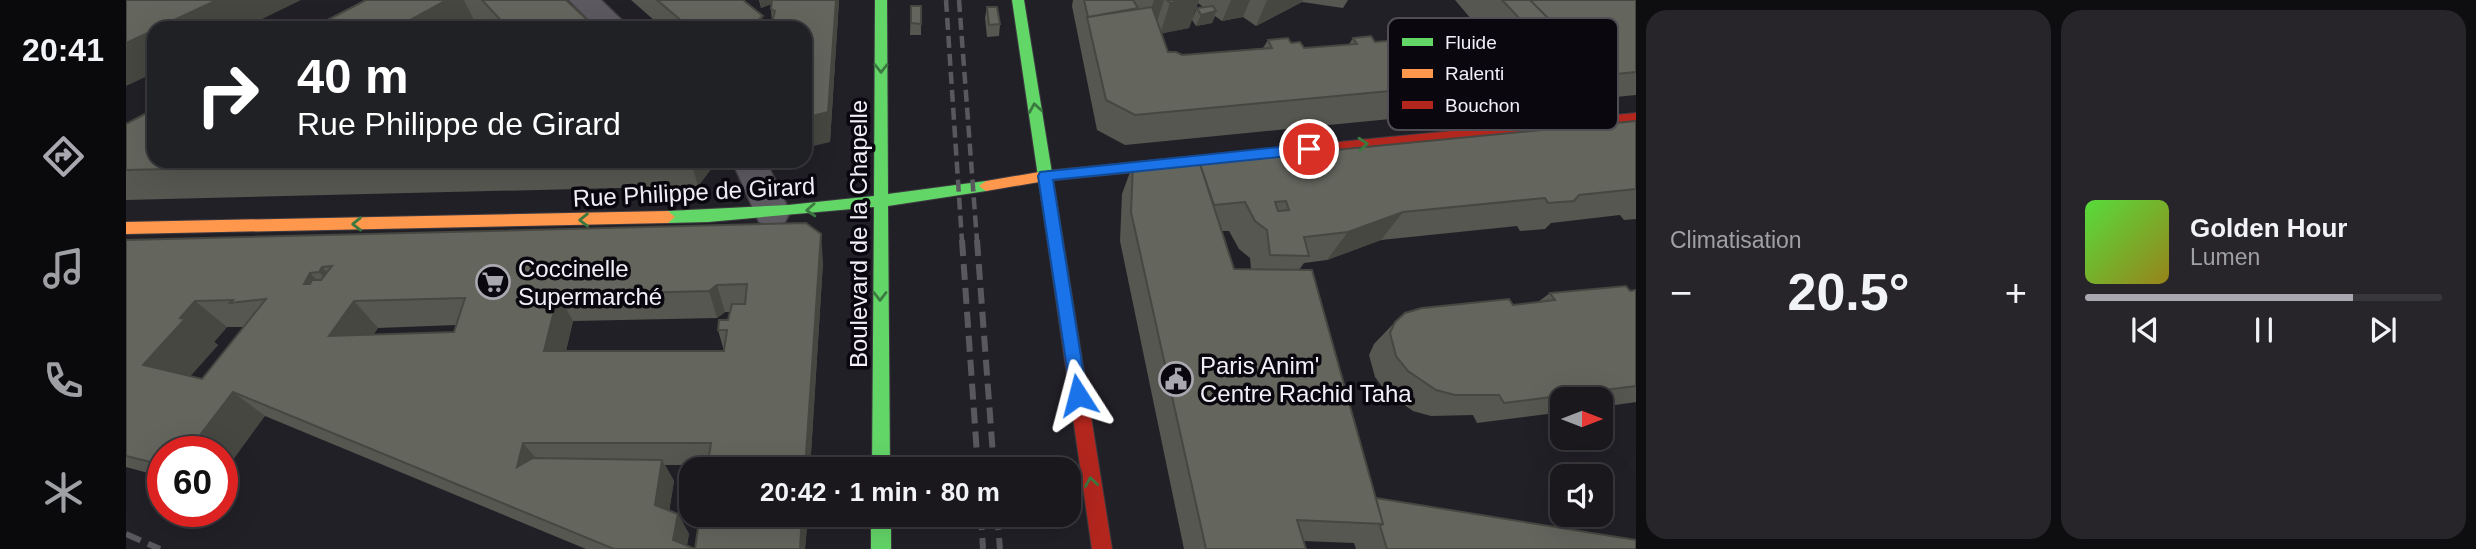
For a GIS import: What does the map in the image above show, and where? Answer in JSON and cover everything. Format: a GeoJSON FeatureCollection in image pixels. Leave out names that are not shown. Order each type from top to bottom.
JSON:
{"type":"FeatureCollection","features":[{"type":"Feature","properties":{"kind":"street"},"geometry":{"type":"LineString","coordinates":[[584,0],[607,21]]}},
{"type":"Feature","properties":{"kind":"street","name":"Boulevard de la Chapelle"},"geometry":{"type":"LineString","coordinates":[[881,0],[881,457]]}},
{"type":"Feature","properties":{"kind":"street"},"geometry":{"type":"LineString","coordinates":[[1018,0],[1102,549]]}},
{"type":"Feature","properties":{"kind":"street","name":"Rue Philippe de Girard"},"geometry":{"type":"LineString","coordinates":[[1618,120],[1636,118]]}},
{"type":"Feature","properties":{"kind":"street","name":"Rue Philippe de Girard"},"geometry":{"type":"LineString","coordinates":[[126,228],[713,218],[879,203],[1045,176],[1514,130]]}},
{"type":"Feature","properties":{"kind":"street"},"geometry":{"type":"LineString","coordinates":[[753,168],[772,212]]}},
{"type":"Feature","properties":{"kind":"street"},"geometry":{"type":"LineString","coordinates":[[881,527],[881,549]]}},
{"type":"Feature","properties":{"kind":"building"},"geometry":{"type":"Polygon","coordinates":[[[126,0],[217,0],[172,21],[147,21],[147,33],[126,43],[126,0]]]}},
{"type":"Feature","properties":{"kind":"building"},"geometry":{"type":"Polygon","coordinates":[[[366,0],[445,1],[409,21],[326,21],[366,0]]]}},
{"type":"Feature","properties":{"kind":"building"},"geometry":{"type":"Polygon","coordinates":[[[482,0],[566,0],[588,21],[502,21],[482,0]]]}},
{"type":"Feature","properties":{"kind":"building"},"geometry":{"type":"Polygon","coordinates":[[[657,0],[743,0],[763,16],[760,18],[764,21],[682,21],[657,0]]]}},
{"type":"Feature","properties":{"kind":"building"},"geometry":{"type":"Polygon","coordinates":[[[772,0],[836,0],[828,112],[812,116],[812,21],[772,21],[775,11],[771,9],[772,0]]]}},
{"type":"Feature","properties":{"kind":"building"},"geometry":{"type":"Polygon","coordinates":[[[1084,0],[1133,0],[1138,8],[1088,17],[1084,0]]]}},
{"type":"Feature","properties":{"kind":"building"},"geometry":{"type":"Polygon","coordinates":[[[1502,0],[1530,0],[1548,18],[1519,18],[1502,0]]]}},
{"type":"Feature","properties":{"kind":"building"},"geometry":{"type":"Polygon","coordinates":[[[1530,0],[1636,0],[1636,72],[1618,74],[1618,18],[1548,18],[1530,0]]]}},
{"type":"Feature","properties":{"kind":"building"},"geometry":{"type":"Polygon","coordinates":[[[911,6],[921,6],[921,24],[911,23],[911,6]]]}},
{"type":"Feature","properties":{"kind":"building"},"geometry":{"type":"Polygon","coordinates":[[[1213,6],[1216,11],[1201,15],[1197,8],[1213,6]]]}},
{"type":"Feature","properties":{"kind":"building"},"geometry":{"type":"Polygon","coordinates":[[[987,7],[997,7],[1000,24],[989,25],[987,7]]]}},
{"type":"Feature","properties":{"kind":"building"},"geometry":{"type":"Polygon","coordinates":[[[1152,7],[1168,52],[1182,55],[1272,48],[1268,40],[1288,38],[1291,43],[1300,42],[1304,48],[1357,44],[1353,38],[1371,36],[1375,42],[1388,41],[1388,91],[1135,115],[1106,100],[1087,17],[1152,7]]]}},
{"type":"Feature","properties":{"kind":"building"},"geometry":{"type":"Polygon","coordinates":[[[147,113],[147,168],[211,168],[126,170],[126,124],[147,113]]]}},
{"type":"Feature","properties":{"kind":"building"},"geometry":{"type":"Polygon","coordinates":[[[1636,121],[1636,189],[1579,195],[1574,201],[1548,203],[1545,198],[1403,212],[1348,232],[1304,237],[1309,256],[1270,255],[1267,230],[1255,221],[1245,202],[1214,205],[1198,158],[1282,150],[1283,155],[1543,130],[1618,130],[1618,123],[1636,121]],[[1286,201],[1275,202],[1278,211],[1289,210],[1286,201]]]}},
{"type":"Feature","properties":{"kind":"building"},"geometry":{"type":"Polygon","coordinates":[[[1198,158],[1234,269],[1312,270],[1383,524],[1297,520],[1306,549],[1206,549],[1131,212],[1133,164],[1198,158]]]}},
{"type":"Feature","properties":{"kind":"building"},"geometry":{"type":"Polygon","coordinates":[[[806,223],[821,234],[806,457],[709,457],[711,443],[523,443],[517,467],[533,458],[662,460],[655,505],[678,514],[673,540],[695,549],[614,549],[233,392],[199,436],[147,436],[147,461],[126,456],[126,240],[806,223]],[[332,266],[310,273],[304,284],[321,280],[332,266]],[[747,284],[717,285],[709,291],[558,295],[544,351],[724,351],[727,330],[718,330],[719,320],[728,320],[732,304],[745,304],[747,284]],[[465,298],[354,301],[329,336],[454,332],[465,298]],[[266,299],[230,303],[233,300],[195,301],[180,318],[185,319],[143,365],[202,379],[266,299]]]}},
{"type":"Feature","properties":{"kind":"building"},"geometry":{"type":"Polygon","coordinates":[[[1626,286],[1630,291],[1636,290],[1636,386],[1614,389],[1550,387],[1550,397],[1504,403],[1499,395],[1455,395],[1436,390],[1408,371],[1396,356],[1390,333],[1395,322],[1405,313],[1422,308],[1509,299],[1513,305],[1555,300],[1550,293],[1626,286]]]}},
{"type":"Feature","properties":{"kind":"building"},"geometry":{"type":"Polygon","coordinates":[[[1376,498],[1636,540],[1636,549],[1387,549],[1380,526],[1383,524],[1376,498]]]}},
{"type":"Feature","properties":{"kind":"building"},"geometry":{"type":"Polygon","coordinates":[[[698,527],[801,527],[800,549],[695,549],[698,527]]]}},
{"type":"Feature","properties":{"kind":"railway"},"geometry":{"type":"LineString","coordinates":[[946,0],[962,241]]}},
{"type":"Feature","properties":{"kind":"railway"},"geometry":{"type":"LineString","coordinates":[[959,0],[977,241]]}},
{"type":"Feature","properties":{"kind":"railway"},"geometry":{"type":"LineString","coordinates":[[962,240],[977,457]]}},
{"type":"Feature","properties":{"kind":"railway"},"geometry":{"type":"LineString","coordinates":[[977,240],[993,457]]}},
{"type":"Feature","properties":{"kind":"railway"},"geometry":{"type":"LineString","coordinates":[[982,527],[983,549]]}},
{"type":"Feature","properties":{"kind":"railway"},"geometry":{"type":"LineString","coordinates":[[998,527],[1000,549]]}},
{"type":"Feature","properties":{"kind":"railway"},"geometry":{"type":"LineString","coordinates":[[126,534],[160,549]]}},
{"type":"Feature","properties":{"kind":"traffic: fast"},"geometry":{"type":"LineString","coordinates":[[881,0],[881,457]]}},
{"type":"Feature","properties":{"kind":"traffic: fast"},"geometry":{"type":"LineString","coordinates":[[1018,0],[1061,278]]}},
{"type":"Feature","properties":{"kind":"traffic: fast"},"geometry":{"type":"LineString","coordinates":[[668,217],[827,207],[986,186]]}},
{"type":"Feature","properties":{"kind":"traffic: fast"},"geometry":{"type":"LineString","coordinates":[[881,527],[881,549]]}},
{"type":"Feature","properties":{"kind":"traffic: slow"},"geometry":{"type":"LineString","coordinates":[[986,186],[1045,176],[1318,149]]}},
{"type":"Feature","properties":{"kind":"traffic: slow"},"geometry":{"type":"LineString","coordinates":[[126,228],[668,217]]}},
{"type":"Feature","properties":{"kind":"traffic: jam"},"geometry":{"type":"LineString","coordinates":[[1618,120],[1636,118]]}},
{"type":"Feature","properties":{"kind":"traffic: jam"},"geometry":{"type":"LineString","coordinates":[[1318,149],[1513,130]]}},
{"type":"Feature","properties":{"kind":"traffic: jam"},"geometry":{"type":"LineString","coordinates":[[1061,278],[1102,549]]}},
{"type":"Feature","properties":{"kind":"place","name":"Coccinelle Supermarché"},"geometry":{"type":"Point","coordinates":[493,282]}},
{"type":"Feature","properties":{"kind":"place","name":"Paris Anim' Centre Rachid Taha"},"geometry":{"type":"Point","coordinates":[1176,379]}},
{"type":"Feature","properties":{"kind":"route"},"geometry":{"type":"LineString","coordinates":[[1078,395],[1045,176],[1309,149]]}}]}
